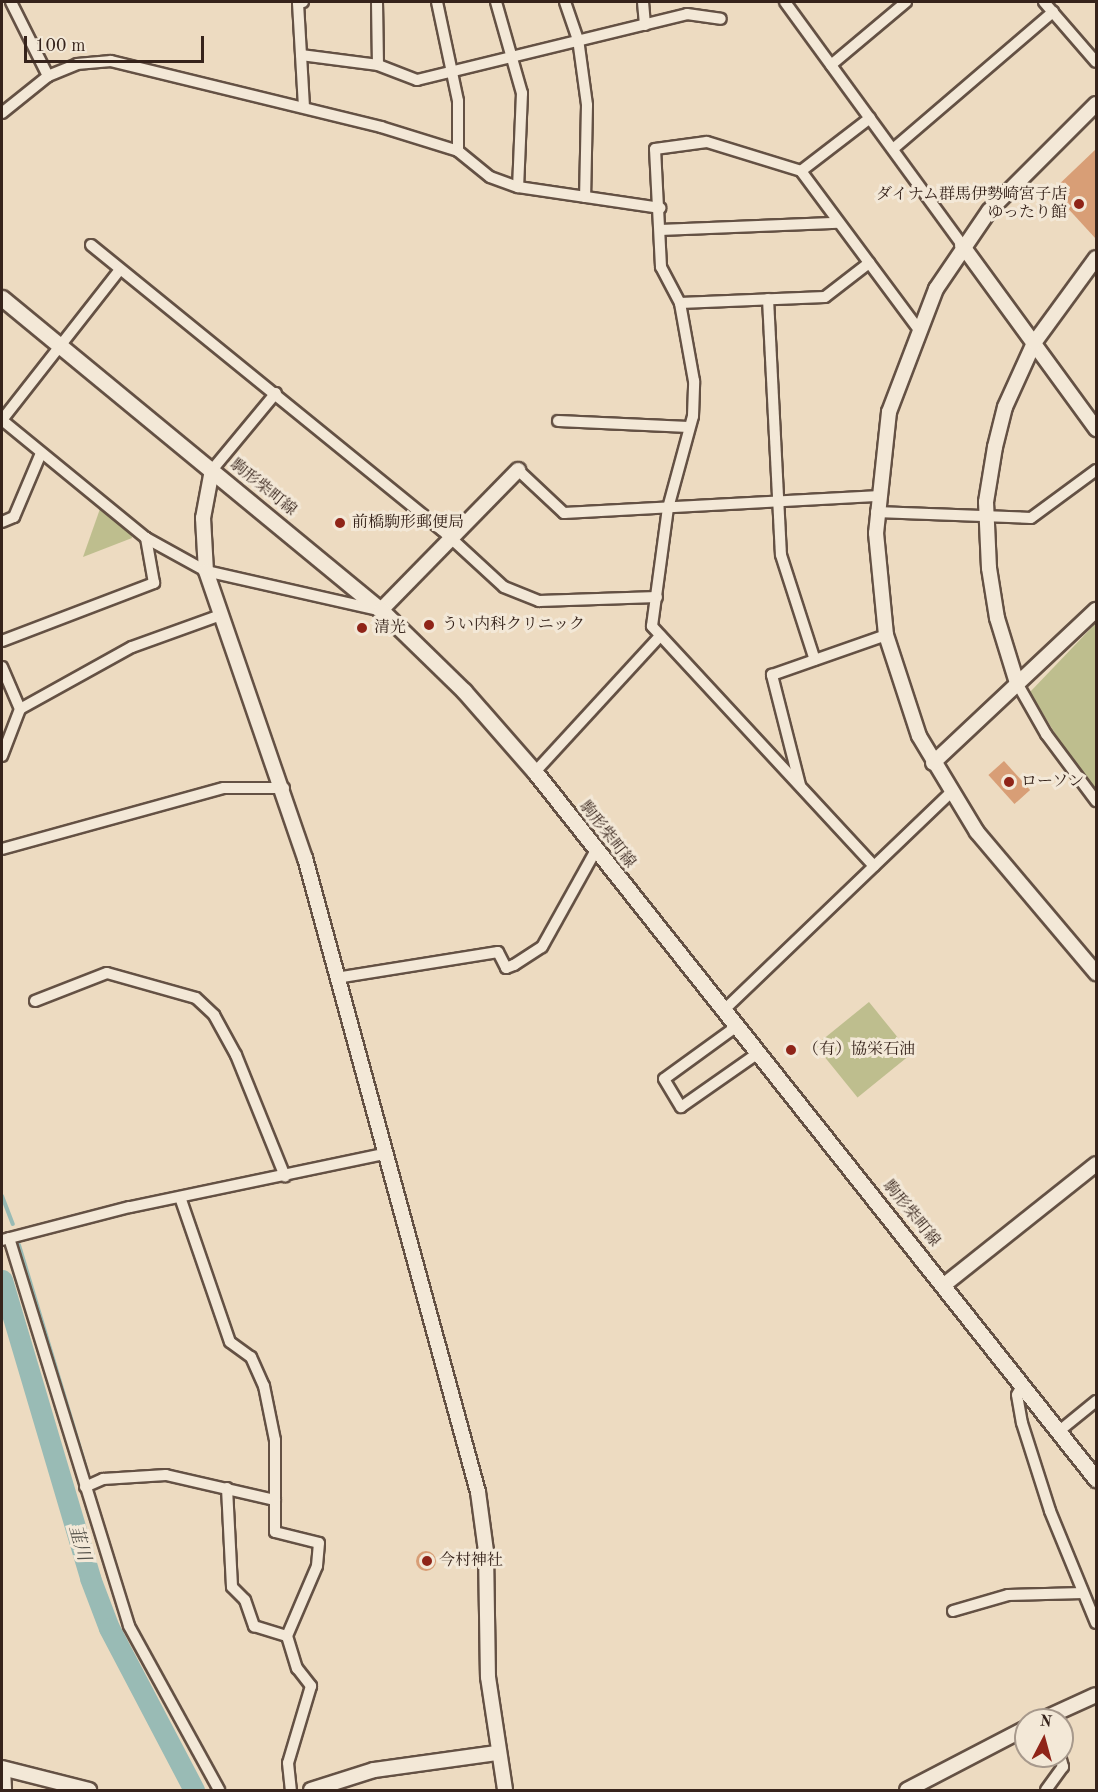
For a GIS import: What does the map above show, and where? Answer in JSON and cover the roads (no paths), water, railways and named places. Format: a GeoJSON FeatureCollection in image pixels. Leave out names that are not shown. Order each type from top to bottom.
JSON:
{"type":"FeatureCollection","features":[{"type":"Feature","properties":{"kind":"main road","name":"駒形柴町線"},"geometry":{"type":"LineString","coordinates":[[2,298],[381,610],[464,691],[534,771],[1096,1479]]}},
{"type":"Feature","properties":{"kind":"street"},"geometry":{"type":"LineString","coordinates":[[11,2],[48,76]]}},
{"type":"Feature","properties":{"kind":"street"},"geometry":{"type":"LineString","coordinates":[[303,2],[298,3],[304,106]]}},
{"type":"Feature","properties":{"kind":"street"},"geometry":{"type":"LineString","coordinates":[[377,2],[378,65]]}},
{"type":"Feature","properties":{"kind":"street"},"geometry":{"type":"LineString","coordinates":[[437,2],[460,112],[458,151]]}},
{"type":"Feature","properties":{"kind":"street"},"geometry":{"type":"LineString","coordinates":[[496,2],[515,58],[522,93],[518,187]]}},
{"type":"Feature","properties":{"kind":"street"},"geometry":{"type":"LineString","coordinates":[[565,2],[578,39],[586,105],[585,197]]}},
{"type":"Feature","properties":{"kind":"street"},"geometry":{"type":"LineString","coordinates":[[643,2],[645,25]]}},
{"type":"Feature","properties":{"kind":"street"},"geometry":{"type":"LineString","coordinates":[[785,2],[1096,429]]}},
{"type":"Feature","properties":{"kind":"street"},"geometry":{"type":"LineString","coordinates":[[831,65],[906,2]]}},
{"type":"Feature","properties":{"kind":"street"},"geometry":{"type":"LineString","coordinates":[[1044,2],[1096,62]]}},
{"type":"Feature","properties":{"kind":"street"},"geometry":{"type":"LineString","coordinates":[[893,149],[1053,12]]}},
{"type":"Feature","properties":{"kind":"street"},"geometry":{"type":"LineString","coordinates":[[301,55],[378,65],[417,80],[451,74],[578,39],[687,14],[721,19]]}},
{"type":"Feature","properties":{"kind":"street"},"geometry":{"type":"LineString","coordinates":[[2,113],[48,76],[77,64],[111,62],[304,106],[458,151],[490,177],[518,187],[660,208]]}},
{"type":"Feature","properties":{"kind":"street"},"geometry":{"type":"LineString","coordinates":[[1096,104],[1023,174],[963,245],[917,327],[889,412],[876,496],[886,635],[908,708],[933,763],[950,793],[1096,973]]}},
{"type":"Feature","properties":{"kind":"street"},"geometry":{"type":"LineString","coordinates":[[801,171],[870,118]]}},
{"type":"Feature","properties":{"kind":"street"},"geometry":{"type":"LineString","coordinates":[[874,866],[652,626],[668,508],[689,427],[694,381],[680,303],[661,267],[656,149],[707,142],[801,171],[917,327]]}},
{"type":"Feature","properties":{"kind":"street"},"geometry":{"type":"LineString","coordinates":[[660,230],[838,223]]}},
{"type":"Feature","properties":{"kind":"street"},"geometry":{"type":"LineString","coordinates":[[91,245],[119,270],[276,393],[450,538],[504,587],[529,599],[657,597]]}},
{"type":"Feature","properties":{"kind":"street"},"geometry":{"type":"LineString","coordinates":[[1096,258],[1035,343],[1005,407],[986,516],[997,618],[1017,683],[1050,741],[1096,801]]}},
{"type":"Feature","properties":{"kind":"street"},"geometry":{"type":"LineString","coordinates":[[680,303],[825,297],[869,263]]}},
{"type":"Feature","properties":{"kind":"street"},"geometry":{"type":"LineString","coordinates":[[119,270],[62,347],[2,420],[146,538],[206,571],[381,610],[518,470],[564,513],[668,508],[777,499],[876,496]]}},
{"type":"Feature","properties":{"kind":"street"},"geometry":{"type":"LineString","coordinates":[[768,299],[781,555],[815,660]]}},
{"type":"Feature","properties":{"kind":"street"},"geometry":{"type":"LineString","coordinates":[[276,393],[212,470],[203,518],[206,571],[284,788],[478,1492],[486,1551],[488,1677],[497,1753],[506,1791]]}},
{"type":"Feature","properties":{"kind":"street"},"geometry":{"type":"LineString","coordinates":[[558,421],[689,427]]}},
{"type":"Feature","properties":{"kind":"street"},"geometry":{"type":"LineString","coordinates":[[2,522],[14,517],[42,453]]}},
{"type":"Feature","properties":{"kind":"street"},"geometry":{"type":"LineString","coordinates":[[876,512],[1031,518],[1096,470]]}},
{"type":"Feature","properties":{"kind":"street"},"geometry":{"type":"LineString","coordinates":[[2,641],[154,583],[146,538]]}},
{"type":"Feature","properties":{"kind":"street"},"geometry":{"type":"LineString","coordinates":[[933,763],[1096,610]]}},
{"type":"Feature","properties":{"kind":"street"},"geometry":{"type":"LineString","coordinates":[[2,756],[20,709],[132,647],[220,615]]}},
{"type":"Feature","properties":{"kind":"street"},"geometry":{"type":"LineString","coordinates":[[801,787],[772,675],[886,635]]}},
{"type":"Feature","properties":{"kind":"street"},"geometry":{"type":"LineString","coordinates":[[534,771],[660,636]]}},
{"type":"Feature","properties":{"kind":"street"},"geometry":{"type":"LineString","coordinates":[[2,667],[20,709]]}},
{"type":"Feature","properties":{"kind":"street"},"geometry":{"type":"LineString","coordinates":[[2,849],[224,788],[284,788]]}},
{"type":"Feature","properties":{"kind":"street"},"geometry":{"type":"LineString","coordinates":[[724,1010],[950,793]]}},
{"type":"Feature","properties":{"kind":"street"},"geometry":{"type":"LineString","coordinates":[[336,978],[498,952],[506,968],[514,965],[542,947],[596,850]]}},
{"type":"Feature","properties":{"kind":"street"},"geometry":{"type":"LineString","coordinates":[[35,1000],[107,973],[196,998],[214,1015],[237,1054],[285,1176]]}},
{"type":"Feature","properties":{"kind":"street"},"geometry":{"type":"LineString","coordinates":[[737,1026],[664,1079],[681,1107],[758,1053]]}},
{"type":"Feature","properties":{"kind":"street"},"geometry":{"type":"LineString","coordinates":[[219,1791],[129,1626],[5,1239],[180,1197],[384,1154]]}},
{"type":"Feature","properties":{"kind":"street"},"geometry":{"type":"LineString","coordinates":[[944,1285],[1096,1164]]}},
{"type":"Feature","properties":{"kind":"street"},"geometry":{"type":"LineString","coordinates":[[180,1197],[230,1342],[258,1369],[275,1440],[275,1532],[319,1543],[317,1566],[287,1636],[297,1668],[311,1686],[291,1747],[291,1791]]}},
{"type":"Feature","properties":{"kind":"street"},"geometry":{"type":"LineString","coordinates":[[1022,1386],[1017,1395],[1022,1423],[1096,1623]]}},
{"type":"Feature","properties":{"kind":"street"},"geometry":{"type":"LineString","coordinates":[[1058,1432],[1096,1401]]}},
{"type":"Feature","properties":{"kind":"street"},"geometry":{"type":"LineString","coordinates":[[85,1487],[103,1479],[166,1475],[275,1500]]}},
{"type":"Feature","properties":{"kind":"street"},"geometry":{"type":"LineString","coordinates":[[227,1488],[232,1587],[245,1600],[254,1626],[287,1636]]}},
{"type":"Feature","properties":{"kind":"street"},"geometry":{"type":"LineString","coordinates":[[953,1611],[1008,1594],[1083,1593]]}},
{"type":"Feature","properties":{"kind":"street"},"geometry":{"type":"LineString","coordinates":[[1069,1708],[1096,1695]]}},
{"type":"Feature","properties":{"kind":"street"},"geometry":{"type":"LineString","coordinates":[[907,1791],[925,1787],[1014,1735]]}},
{"type":"Feature","properties":{"kind":"street"},"geometry":{"type":"LineString","coordinates":[[311,1791],[374,1770],[497,1753]]}},
{"type":"Feature","properties":{"kind":"street"},"geometry":{"type":"LineString","coordinates":[[6,1791],[3,1768],[89,1791]]}},
{"type":"Feature","properties":{"kind":"street"},"geometry":{"type":"LineString","coordinates":[[1046,1791],[1063,1768]]}},
{"type":"Feature","properties":{"kind":"waterway"},"geometry":{"type":"LineString","coordinates":[[2,1196],[13,1224]]}},
{"type":"Feature","properties":{"kind":"waterway"},"geometry":{"type":"LineString","coordinates":[[19,1245],[88,1475]]}},
{"type":"Feature","properties":{"kind":"waterway","name":"韮川"},"geometry":{"type":"LineString","coordinates":[[2,1280],[90,1578],[109,1628],[194,1790]]}},
{"type":"Feature","properties":{"kind":"place","name":"ダイナム群馬伊勢崎宮子店 ゆったり館"},"geometry":{"type":"Point","coordinates":[1079,204]}},
{"type":"Feature","properties":{"kind":"place","name":"前橋駒形郵便局"},"geometry":{"type":"Point","coordinates":[340,523]}},
{"type":"Feature","properties":{"kind":"place","name":"うい内科クリニック"},"geometry":{"type":"Point","coordinates":[429,625]}},
{"type":"Feature","properties":{"kind":"place","name":"清光"},"geometry":{"type":"Point","coordinates":[362,628]}},
{"type":"Feature","properties":{"kind":"place","name":"ローソン"},"geometry":{"type":"Point","coordinates":[1009,782]}},
{"type":"Feature","properties":{"kind":"place","name":"（有）協栄石油"},"geometry":{"type":"Point","coordinates":[791,1050]}},
{"type":"Feature","properties":{"kind":"place","name":"今村神社"},"geometry":{"type":"Point","coordinates":[427,1561]}}]}
